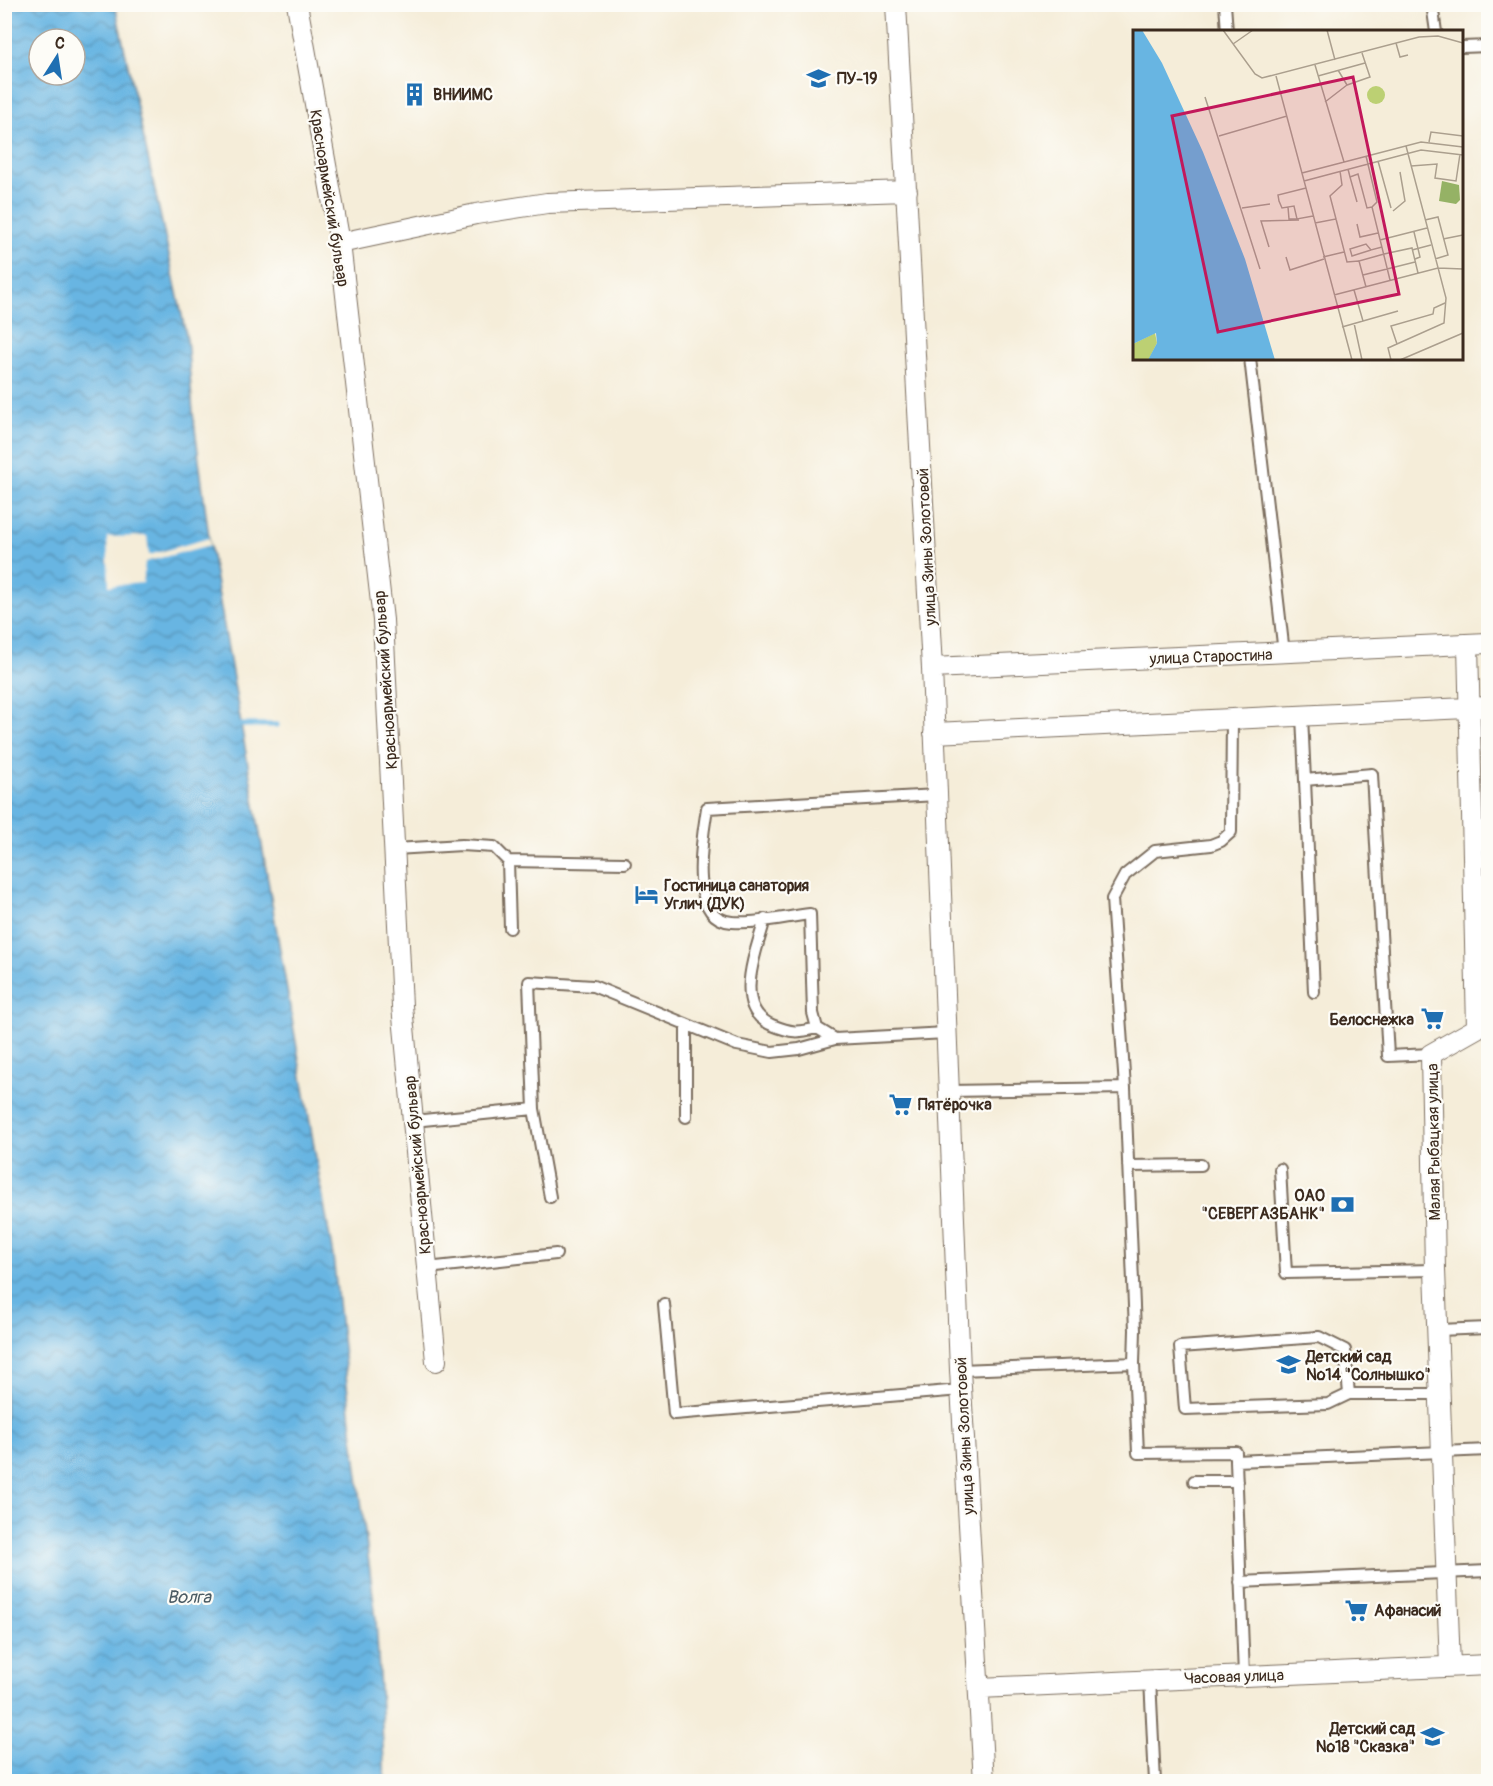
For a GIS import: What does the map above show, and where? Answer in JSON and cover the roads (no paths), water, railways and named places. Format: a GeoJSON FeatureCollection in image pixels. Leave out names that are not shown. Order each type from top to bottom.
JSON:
{"type":"FeatureCollection","features":[{"type":"Feature","properties":{"kind":"street","name":"Красноармейский бульвар"},"geometry":{"type":"LineString","coordinates":[[297,4],[340,243],[383,620],[402,1006],[436,1360]]}},
{"type":"Feature","properties":{"kind":"street","name":"улица Зины Золотовой"},"geometry":{"type":"LineString","coordinates":[[896,4],[933,668],[960,1370],[984,1782]]}},
{"type":"Feature","properties":{"kind":"street"},"geometry":{"type":"LineString","coordinates":[[340,243],[476,214],[547,203],[907,191]]}},
{"type":"Feature","properties":{"kind":"street","name":"Малая Рыбацкая улица"},"geometry":{"type":"LineString","coordinates":[[1450,1666],[1435,1270],[1431,1054],[1477,1028],[1479,708],[1468,644]]}},
{"type":"Feature","properties":{"kind":"street","name":"улица Старостина"},"geometry":{"type":"LineString","coordinates":[[933,668],[1488,644]]}},
{"type":"Feature","properties":{"kind":"street"},"geometry":{"type":"LineString","coordinates":[[934,733],[1479,708]]}},
{"type":"Feature","properties":{"kind":"street","name":"Часовая улица"},"geometry":{"type":"LineString","coordinates":[[979,1688],[1488,1665]]}},
{"type":"Feature","properties":{"kind":"lane"},"geometry":{"type":"LineString","coordinates":[[1225,4],[1227,30]]}},
{"type":"Feature","properties":{"kind":"lane"},"geometry":{"type":"LineString","coordinates":[[1432,4],[1436,30]]}},
{"type":"Feature","properties":{"kind":"lane"},"geometry":{"type":"LineString","coordinates":[[1463,47],[1488,46]]}},
{"type":"Feature","properties":{"kind":"lane"},"geometry":{"type":"LineString","coordinates":[[1250,360],[1284,653]]}},
{"type":"Feature","properties":{"kind":"lane"},"geometry":{"type":"LineString","coordinates":[[1302,716],[1314,992]]}},
{"type":"Feature","properties":{"kind":"lane"},"geometry":{"type":"LineString","coordinates":[[1232,720],[1231,832],[1221,841],[1211,845],[1155,851],[1125,875],[1112,899],[1125,1088],[1138,1453],[1236,1452],[1244,1676]]}},
{"type":"Feature","properties":{"kind":"lane"},"geometry":{"type":"LineString","coordinates":[[1305,780],[1372,774],[1388,1056],[1431,1054]]}},
{"type":"Feature","properties":{"kind":"lane"},"geometry":{"type":"LineString","coordinates":[[835,1039],[818,1028],[813,1013],[810,914],[729,922],[716,916],[707,904],[702,890],[700,854],[707,808],[937,795]]}},
{"type":"Feature","properties":{"kind":"lane"},"geometry":{"type":"LineString","coordinates":[[395,849],[462,845],[494,847],[508,861],[510,928]]}},
{"type":"Feature","properties":{"kind":"lane"},"geometry":{"type":"LineString","coordinates":[[508,861],[625,863]]}},
{"type":"Feature","properties":{"kind":"lane"},"geometry":{"type":"LineString","coordinates":[[765,919],[750,979],[749,998],[754,1011],[767,1023],[783,1029],[799,1033],[818,1028]]}},
{"type":"Feature","properties":{"kind":"lane"},"geometry":{"type":"LineString","coordinates":[[550,1197],[534,1109],[529,982],[593,986],[737,1045],[772,1052],[799,1049],[835,1039],[946,1033]]}},
{"type":"Feature","properties":{"kind":"lane"},"geometry":{"type":"LineString","coordinates":[[686,1024],[686,1117]]}},
{"type":"Feature","properties":{"kind":"lane"},"geometry":{"type":"LineString","coordinates":[[949,1091],[1125,1088]]}},
{"type":"Feature","properties":{"kind":"lane"},"geometry":{"type":"LineString","coordinates":[[413,1121],[534,1109]]}},
{"type":"Feature","properties":{"kind":"lane"},"geometry":{"type":"LineString","coordinates":[[1128,1166],[1201,1165]]}},
{"type":"Feature","properties":{"kind":"lane"},"geometry":{"type":"LineString","coordinates":[[1280,1169],[1286,1274],[1435,1270]]}},
{"type":"Feature","properties":{"kind":"lane"},"geometry":{"type":"LineString","coordinates":[[427,1268],[556,1254]]}},
{"type":"Feature","properties":{"kind":"lane"},"geometry":{"type":"LineString","coordinates":[[664,1304],[674,1414],[961,1390]]}},
{"type":"Feature","properties":{"kind":"lane"},"geometry":{"type":"LineString","coordinates":[[1438,1330],[1488,1328]]}},
{"type":"Feature","properties":{"kind":"lane"},"geometry":{"type":"LineString","coordinates":[[1349,1394],[1345,1350],[1319,1337],[1180,1347],[1185,1409],[1328,1404],[1349,1394],[1441,1394]]}},
{"type":"Feature","properties":{"kind":"lane"},"geometry":{"type":"LineString","coordinates":[[960,1370],[1134,1363]]}},
{"type":"Feature","properties":{"kind":"lane"},"geometry":{"type":"LineString","coordinates":[[1236,1461],[1488,1450]]}},
{"type":"Feature","properties":{"kind":"lane"},"geometry":{"type":"LineString","coordinates":[[1194,1481],[1237,1481]]}},
{"type":"Feature","properties":{"kind":"lane"},"geometry":{"type":"LineString","coordinates":[[1240,1582],[1488,1572]]}},
{"type":"Feature","properties":{"kind":"lane"},"geometry":{"type":"LineString","coordinates":[[1150,1679],[1155,1782]]}},
{"type":"Feature","properties":{"kind":"water","name":"Волга"},"geometry":{"type":"Polygon","coordinates":[[[5,5],[115,5],[187,339],[193,413],[210,545],[333,1256],[376,1619],[385,1781],[5,1782],[5,5]]]}},
{"type":"Feature","properties":{"kind":"waterway"},"geometry":{"type":"LineString","coordinates":[[234,725],[277,725]]}},
{"type":"Feature","properties":{"kind":"place","name":"ПУ-19"},"geometry":{"type":"Point","coordinates":[819,78]}},
{"type":"Feature","properties":{"kind":"place","name":"ВНИИМС"},"geometry":{"type":"Point","coordinates":[415,94]}},
{"type":"Feature","properties":{"kind":"place","name":"Гостиница санатория Углич (ДУК)"},"geometry":{"type":"Point","coordinates":[646,894]}},
{"type":"Feature","properties":{"kind":"place","name":"Белоснежка"},"geometry":{"type":"Point","coordinates":[1432,1019]}},
{"type":"Feature","properties":{"kind":"place","name":"Пятёрочка"},"geometry":{"type":"Point","coordinates":[900,1104]}},
{"type":"Feature","properties":{"kind":"place","name":"ОАО \"СЕВЕРГАЗБАНК\""},"geometry":{"type":"Point","coordinates":[1343,1204]}},
{"type":"Feature","properties":{"kind":"place","name":"Детский сад №14 \"Солнышко\""},"geometry":{"type":"Point","coordinates":[1288,1365]}},
{"type":"Feature","properties":{"kind":"place","name":"Афанасий"},"geometry":{"type":"Point","coordinates":[1356,1610]}},
{"type":"Feature","properties":{"kind":"place","name":"Детский сад №18 \"Сказка\""},"geometry":{"type":"Point","coordinates":[1433,1737]}}]}
